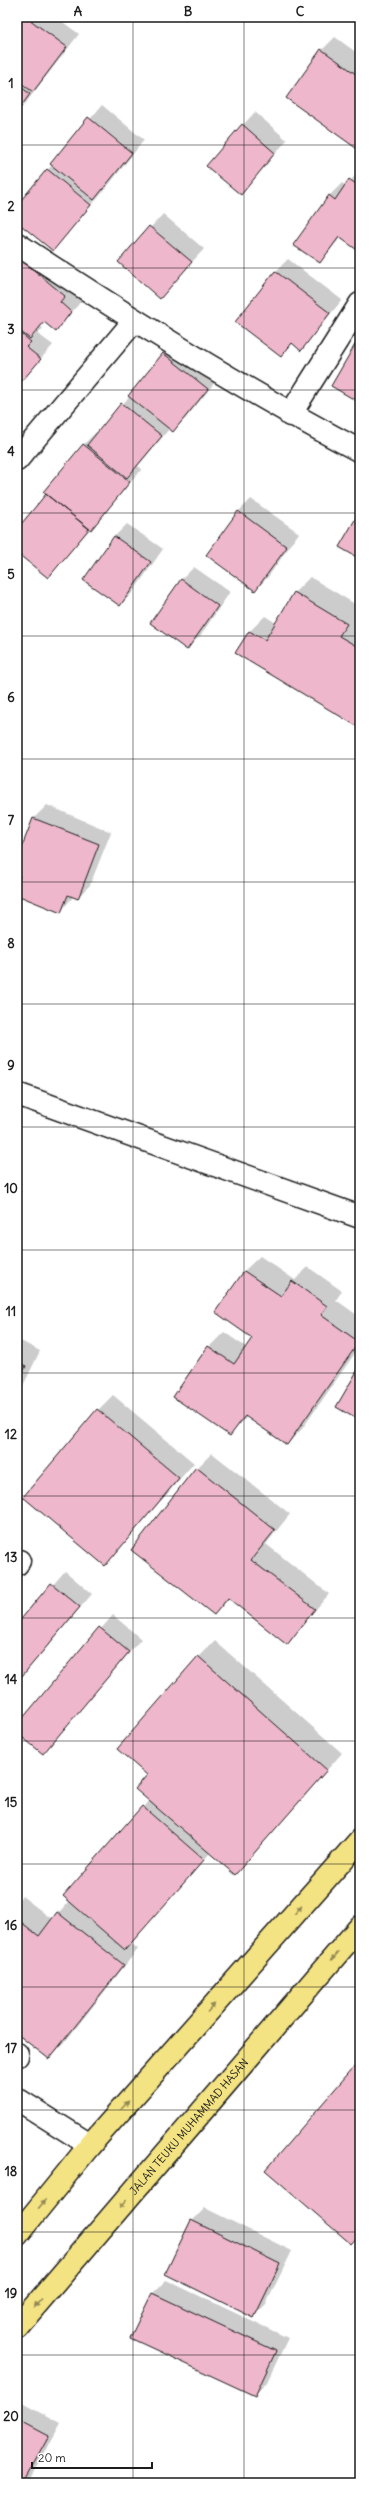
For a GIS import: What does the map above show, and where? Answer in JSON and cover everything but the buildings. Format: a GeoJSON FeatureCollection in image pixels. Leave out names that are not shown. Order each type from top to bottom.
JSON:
{"type":"FeatureCollection","features":[{"type":"Feature","properties":{"kind":"highway"},"geometry":{"type":"LineString","coordinates":[[17,2235],[90,2145],[360,1840]]}},
{"type":"Feature","properties":{"kind":"highway","name":"JALAN TEUKU MUHAMMAD HASAN"},"geometry":{"type":"LineString","coordinates":[[17,2327],[360,1926]]}},
{"type":"Feature","properties":{"kind":"street"},"geometry":{"type":"LineString","coordinates":[[17,244],[134,321],[290,415],[360,451]]}},
{"type":"Feature","properties":{"kind":"street"},"geometry":{"type":"LineString","coordinates":[[290,415],[360,304]]}},
{"type":"Feature","properties":{"kind":"street"},"geometry":{"type":"LineString","coordinates":[[17,460],[134,321]]}},
{"type":"Feature","properties":{"kind":"street"},"geometry":{"type":"LineString","coordinates":[[17,1094],[360,1217]]}},
{"type":"Feature","properties":{"kind":"street"},"geometry":{"type":"LineString","coordinates":[[17,2099],[90,2145]]}}]}
